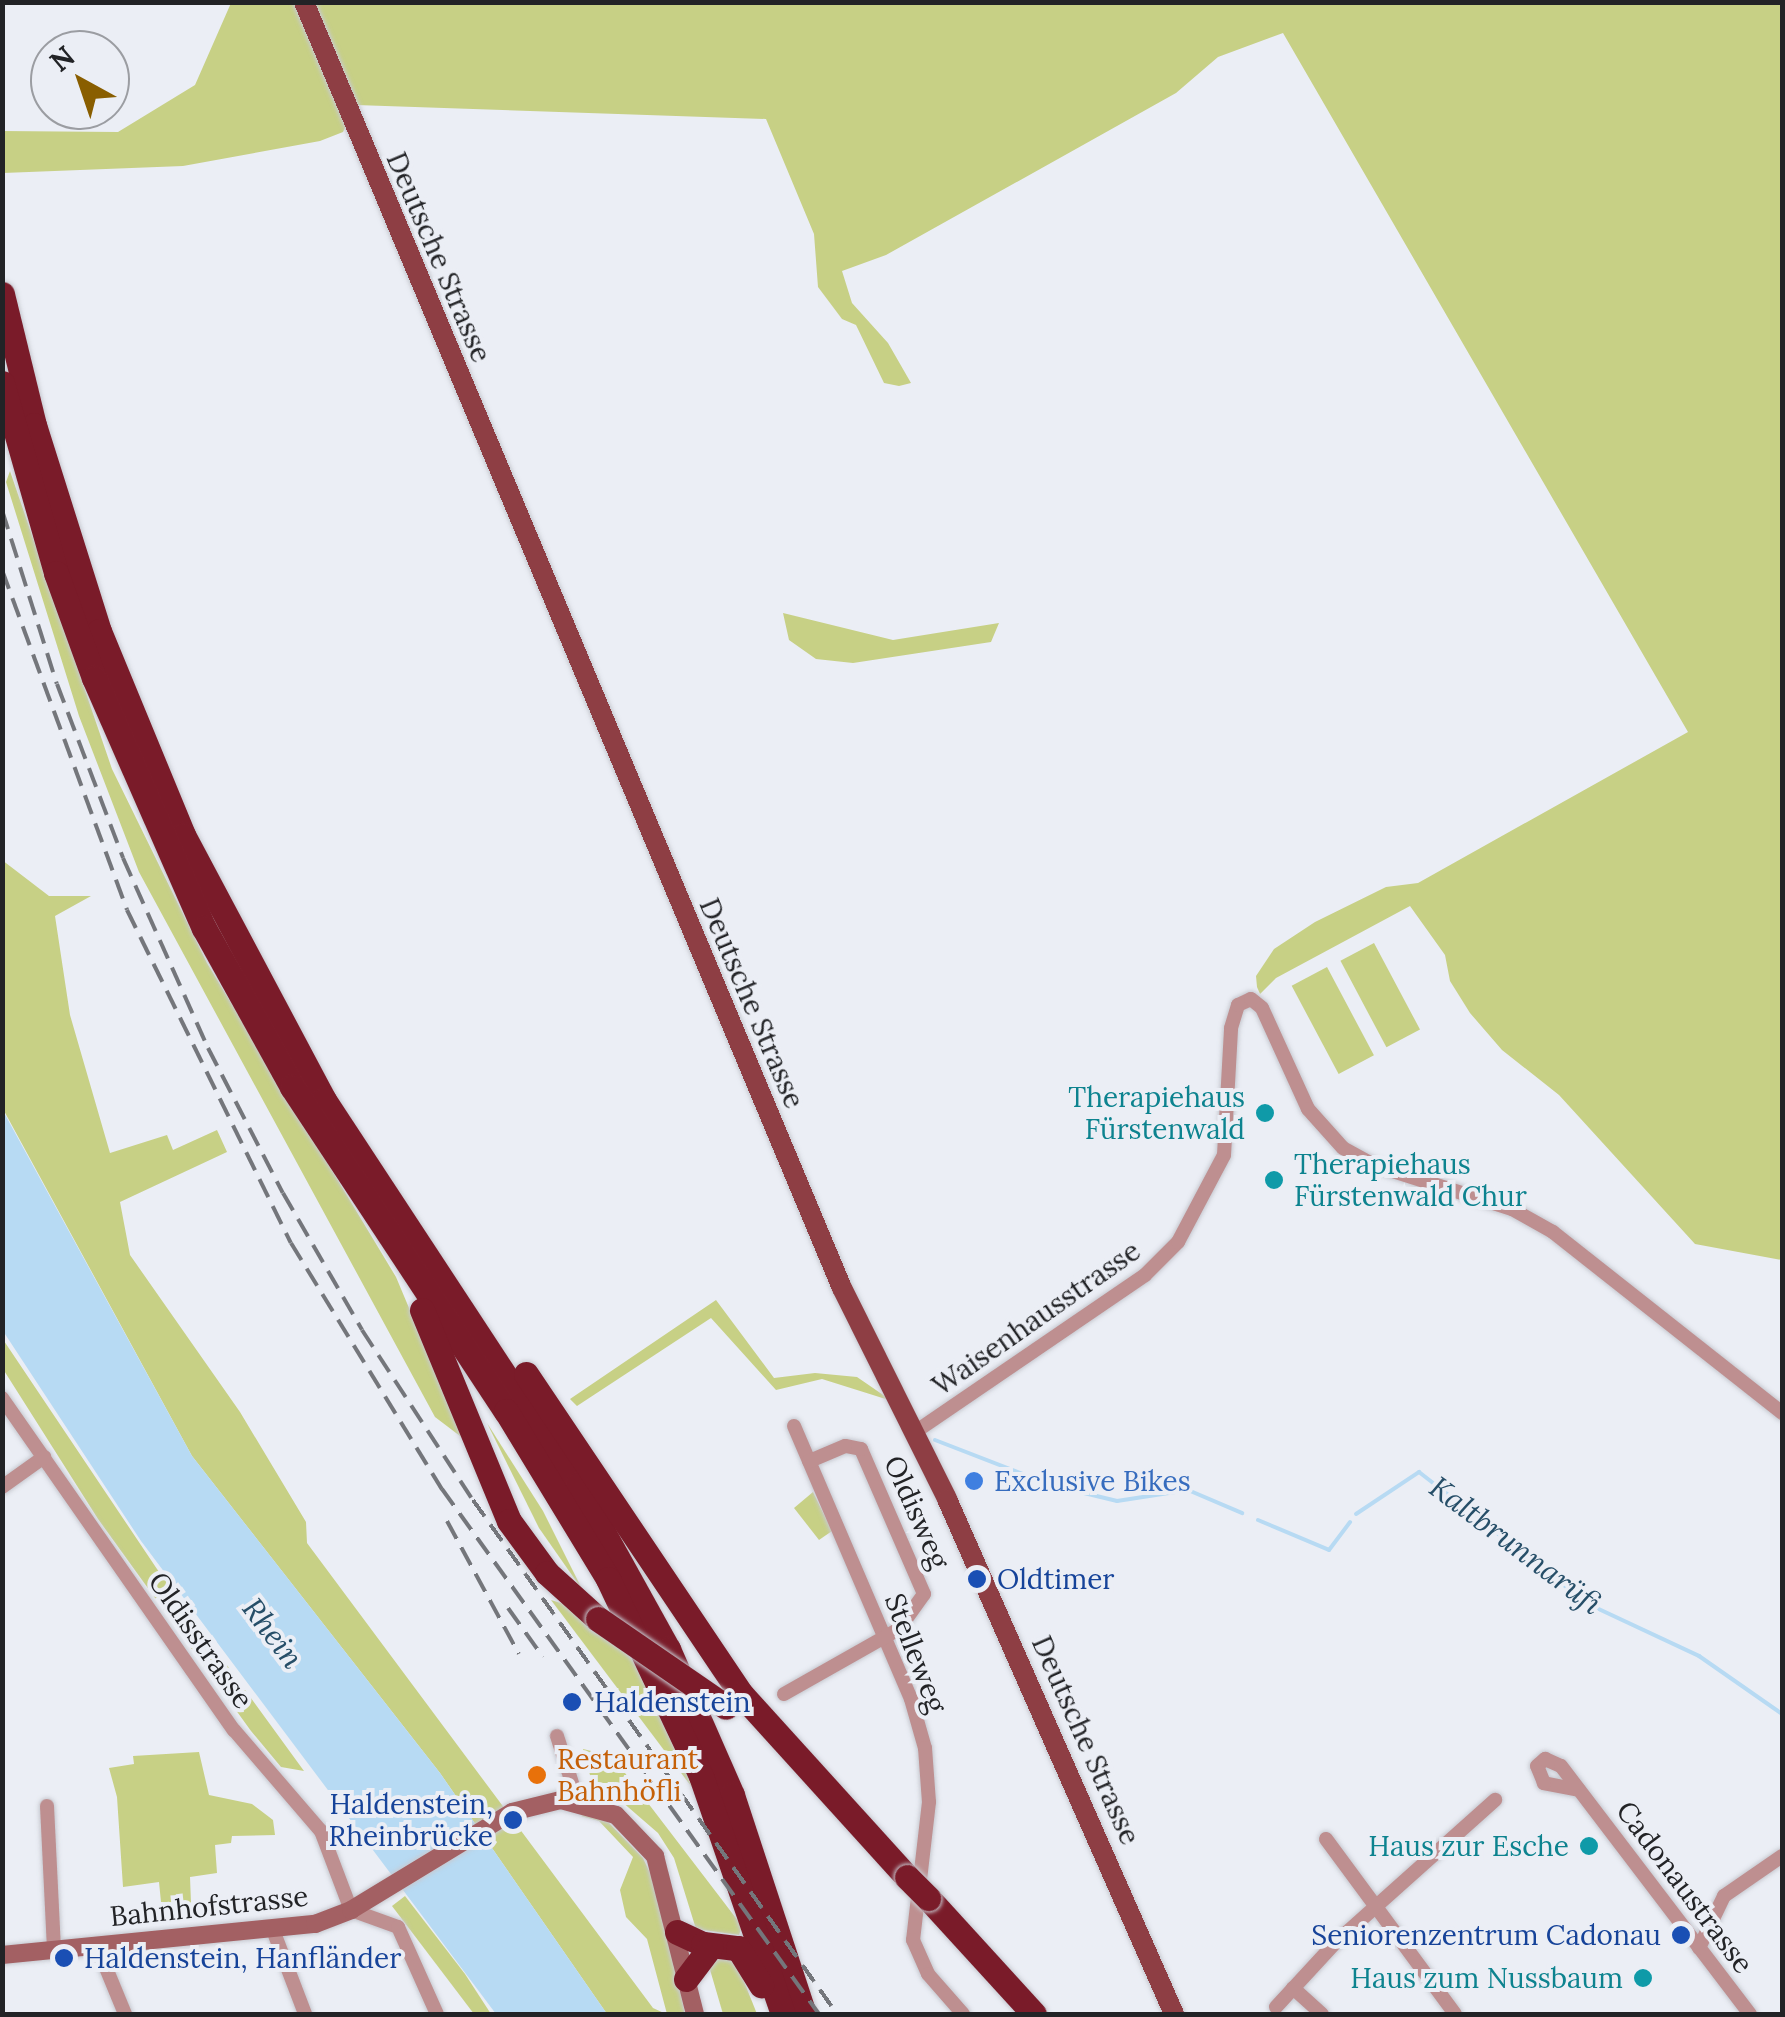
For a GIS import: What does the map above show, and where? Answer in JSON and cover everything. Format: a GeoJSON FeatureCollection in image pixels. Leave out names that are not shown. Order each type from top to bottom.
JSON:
{"type":"FeatureCollection","features":[{"type":"Feature","properties":{"kind":"highway"},"geometry":{"type":"LineString","coordinates":[[2,294],[78,567],[134,723],[262,992],[348,1138],[577,1485],[668,1649],[732,1795],[804,2014]]}},
{"type":"Feature","properties":{"kind":"highway"},"geometry":{"type":"LineString","coordinates":[[2,383],[56,573],[135,782],[248,1008],[350,1179],[440,1345],[509,1521],[547,1573],[598,1619],[726,1707],[877,1847],[1034,2014]]}},
{"type":"Feature","properties":{"kind":"highway"},"geometry":{"type":"LineString","coordinates":[[348,1138],[574,1442],[742,1695],[877,1847]]}},
{"type":"Feature","properties":{"kind":"highway"},"geometry":{"type":"LineString","coordinates":[[350,1179],[506,1411],[616,1595],[702,1776],[783,2014]]}},
{"type":"Feature","properties":{"kind":"highway"},"geometry":{"type":"LineString","coordinates":[[677,1932],[711,1946],[732,1945],[748,1957],[770,2014]]}},
{"type":"Feature","properties":{"kind":"highway"},"geometry":{"type":"LineString","coordinates":[[686,1979],[711,1946]]}},
{"type":"Feature","properties":{"kind":"main road","name":"Deutsche Strasse"},"geometry":{"type":"LineString","coordinates":[[304,2],[842,1288],[915,1432],[1174,2014]]}},
{"type":"Feature","properties":{"kind":"street","name":"Waisenhausstrasse"},"geometry":{"type":"LineString","coordinates":[[915,1432],[1145,1274],[1178,1242],[1224,1154],[1231,1028],[1238,1006],[1251,999],[1264,1012],[1308,1109],[1344,1148],[1539,1224],[1782,1413]]}},
{"type":"Feature","properties":{"kind":"street","name":"Oldisstrasse"},"geometry":{"type":"LineString","coordinates":[[2,1398],[234,1730],[321,1831],[352,1910]]}},
{"type":"Feature","properties":{"kind":"street","name":"Stelleweg"},"geometry":{"type":"LineString","coordinates":[[794,1426],[911,1698],[927,1770],[914,1940],[928,1974],[964,2014]]}},
{"type":"Feature","properties":{"kind":"street","name":"Oldisweg"},"geometry":{"type":"LineString","coordinates":[[808,1461],[845,1446],[861,1449],[924,1588],[899,1628],[884,1635]]}},
{"type":"Feature","properties":{"kind":"street"},"geometry":{"type":"LineString","coordinates":[[2,1487],[44,1457]]}},
{"type":"Feature","properties":{"kind":"street"},"geometry":{"type":"LineString","coordinates":[[784,1694],[884,1635]]}},
{"type":"Feature","properties":{"kind":"street"},"geometry":{"type":"LineString","coordinates":[[557,1736],[578,1802],[616,1815],[648,1846],[666,1884],[695,2014]]}},
{"type":"Feature","properties":{"kind":"street","name":"Cadonaustrasse"},"geometry":{"type":"LineString","coordinates":[[1579,1790],[1750,2014]]}},
{"type":"Feature","properties":{"kind":"street"},"geometry":{"type":"LineString","coordinates":[[1276,2007],[1374,1909],[1496,1800]]}},
{"type":"Feature","properties":{"kind":"street","name":"Bahnhofstrasse"},"geometry":{"type":"LineString","coordinates":[[2,1955],[273,1930],[352,1910],[519,1809],[578,1802]]}},
{"type":"Feature","properties":{"kind":"street"},"geometry":{"type":"LineString","coordinates":[[47,1806],[54,1950]]}},
{"type":"Feature","properties":{"kind":"street"},"geometry":{"type":"LineString","coordinates":[[1326,1839],[1455,2014]]}},
{"type":"Feature","properties":{"kind":"street"},"geometry":{"type":"LineString","coordinates":[[1699,1948],[1724,1896],[1782,1856]]}},
{"type":"Feature","properties":{"kind":"street"},"geometry":{"type":"LineString","coordinates":[[352,1910],[396,1924],[438,2014]]}},
{"type":"Feature","properties":{"kind":"street"},"geometry":{"type":"LineString","coordinates":[[273,1930],[306,2014]]}},
{"type":"Feature","properties":{"kind":"street"},"geometry":{"type":"LineString","coordinates":[[97,1946],[125,2014]]}},
{"type":"Feature","properties":{"kind":"street"},"geometry":{"type":"LineString","coordinates":[[1293,1988],[1322,2014]]}},
{"type":"Feature","properties":{"kind":"green space"},"geometry":{"type":"Polygon","coordinates":[[[231,3],[1782,3],[1782,1260],[1695,1244],[1559,1095],[1502,1050],[1470,1013],[1450,981],[1445,955],[1410,906],[1276,978],[1260,994],[1257,987],[1256,976],[1274,949],[1315,922],[1386,887],[1418,883],[1688,732],[1283,33],[1218,57],[1176,93],[886,255],[842,271],[852,303],[888,343],[911,383],[899,386],[884,383],[856,325],[842,319],[818,287],[814,234],[766,119],[356,105],[343,132],[320,141],[183,166],[3,173],[2,131],[130,130],[130,125],[195,85],[231,3]]]}},
{"type":"Feature","properties":{"kind":"green space"},"geometry":{"type":"Polygon","coordinates":[[[10,471],[112,769],[207,963],[396,1277],[464,1439],[435,1417],[139,872],[79,716],[6,482],[10,471]]]}},
{"type":"Feature","properties":{"kind":"green space"},"geometry":{"type":"Polygon","coordinates":[[[783,613],[893,640],[999,623],[991,642],[853,663],[816,659],[789,640],[783,613]]]}},
{"type":"Feature","properties":{"kind":"green space"},"geometry":{"type":"Polygon","coordinates":[[[2,860],[49,896],[91,896],[55,916],[70,1015],[110,1153],[167,1135],[173,1150],[217,1130],[227,1152],[120,1202],[130,1255],[240,1412],[306,1522],[307,1543],[653,2008],[666,2014],[607,2014],[440,1773],[192,1456],[3,1109],[2,860]]]}},
{"type":"Feature","properties":{"kind":"green space"},"geometry":{"type":"Polygon","coordinates":[[[1374,943],[1420,1030],[1386,1047],[1340,961],[1374,943]]]}},
{"type":"Feature","properties":{"kind":"green space"},"geometry":{"type":"Polygon","coordinates":[[[1327,967],[1374,1055],[1339,1074],[1292,986],[1327,967]]]}},
{"type":"Feature","properties":{"kind":"green space"},"geometry":{"type":"Polygon","coordinates":[[[716,1300],[774,1378],[815,1373],[857,1377],[892,1401],[822,1379],[776,1390],[711,1318],[577,1406],[570,1399],[716,1300]]]}},
{"type":"Feature","properties":{"kind":"green space"},"geometry":{"type":"Polygon","coordinates":[[[2,1338],[157,1569],[304,1771],[281,1767],[251,1731],[98,1519],[3,1369],[2,1338]]]}},
{"type":"Feature","properties":{"kind":"green space"},"geometry":{"type":"Polygon","coordinates":[[[487,1423],[543,1511],[583,1591],[539,1528],[487,1423]]]}},
{"type":"Feature","properties":{"kind":"green space"},"geometry":{"type":"Polygon","coordinates":[[[813,1492],[832,1531],[819,1540],[794,1508],[813,1492]]]}},
{"type":"Feature","properties":{"kind":"green space"},"geometry":{"type":"Polygon","coordinates":[[[551,1600],[567,1605],[630,1654],[694,1790],[551,1600]]]}},
{"type":"Feature","properties":{"kind":"green space"},"geometry":{"type":"Polygon","coordinates":[[[583,1749],[612,1756],[742,1926],[739,1935],[696,1929],[674,1858],[658,1833],[621,1801],[594,1790],[583,1749]]]}},
{"type":"Feature","properties":{"kind":"green space"},"geometry":{"type":"Polygon","coordinates":[[[199,1752],[209,1795],[252,1804],[273,1820],[275,1835],[232,1836],[231,1843],[215,1845],[217,1873],[190,1877],[191,1903],[161,1902],[159,1882],[123,1887],[117,1797],[109,1768],[134,1764],[133,1756],[199,1752]]]}},
{"type":"Feature","properties":{"kind":"green space"},"geometry":{"type":"Polygon","coordinates":[[[587,1813],[608,1822],[643,1858],[658,1890],[685,2014],[667,2014],[647,1939],[626,1917],[620,1890],[633,1857],[599,1821],[581,1816],[587,1813]]]}},
{"type":"Feature","properties":{"kind":"green space"},"geometry":{"type":"Polygon","coordinates":[[[405,1896],[491,2014],[474,2014],[392,1906],[405,1896]]]}},
{"type":"Feature","properties":{"kind":"green space"},"geometry":{"type":"Polygon","coordinates":[[[706,1956],[735,1959],[757,2014],[723,2014],[706,1956]]]}},
{"type":"Feature","properties":{"kind":"water","name":"Rhein"},"geometry":{"type":"Polygon","coordinates":[[[2,1109],[192,1456],[440,1773],[607,2014],[496,2014],[141,1541],[3,1331],[2,1109]]]}},
{"type":"Feature","properties":{"kind":"waterway","name":"Kaltbrunnarüfi"},"geometry":{"type":"LineString","coordinates":[[935,1440],[1051,1485],[1117,1501],[1188,1490],[1242,1513]]}},
{"type":"Feature","properties":{"kind":"waterway","name":"Kaltbrunnarüfi"},"geometry":{"type":"LineString","coordinates":[[1356,1514],[1419,1472],[1588,1604],[1699,1656],[1782,1714]]}},
{"type":"Feature","properties":{"kind":"waterway","name":"Kaltbrunnarüfi"},"geometry":{"type":"LineString","coordinates":[[1258,1520],[1329,1550],[1350,1522]]}},
{"type":"Feature","properties":{"kind":"railway"},"geometry":{"type":"LineString","coordinates":[[2,510],[57,684],[123,858],[208,1048],[283,1193],[362,1330],[473,1500],[837,2014]]}},
{"type":"Feature","properties":{"kind":"railway"},"geometry":{"type":"LineString","coordinates":[[2,570],[127,910],[291,1243],[442,1489],[819,2014]]}},
{"type":"Feature","properties":{"kind":"railway"},"geometry":{"type":"LineString","coordinates":[[447,1521],[519,1654]]}},
{"type":"Feature","properties":{"kind":"railway"},"geometry":{"type":"LineString","coordinates":[[508,1608],[543,1657]]}},
{"type":"Feature","properties":{"kind":"place","name":"Therapiehaus Fürstenwald"},"geometry":{"type":"Point","coordinates":[1265,1113]}},
{"type":"Feature","properties":{"kind":"place","name":"Therapiehaus Fürstenwald Chur"},"geometry":{"type":"Point","coordinates":[1274,1180]}},
{"type":"Feature","properties":{"kind":"place","name":"Exclusive Bikes"},"geometry":{"type":"Point","coordinates":[974,1481]}},
{"type":"Feature","properties":{"kind":"place","name":"Oldtimer"},"geometry":{"type":"Point","coordinates":[977,1579]}},
{"type":"Feature","properties":{"kind":"place","name":"Haldenstein"},"geometry":{"type":"Point","coordinates":[572,1702]}},
{"type":"Feature","properties":{"kind":"place","name":"Restaurant Bahnhöfli"},"geometry":{"type":"Point","coordinates":[537,1775]}},
{"type":"Feature","properties":{"kind":"place","name":"Haldenstein, Rheinbrücke"},"geometry":{"type":"Point","coordinates":[513,1820]}},
{"type":"Feature","properties":{"kind":"place","name":"Haus zur Esche"},"geometry":{"type":"Point","coordinates":[1589,1846]}},
{"type":"Feature","properties":{"kind":"place","name":"Seniorenzentrum Cadonau"},"geometry":{"type":"Point","coordinates":[1681,1935]}},
{"type":"Feature","properties":{"kind":"place","name":"Haldenstein, Hanfländer"},"geometry":{"type":"Point","coordinates":[64,1958]}},
{"type":"Feature","properties":{"kind":"place","name":"Haus zum Nussbaum"},"geometry":{"type":"Point","coordinates":[1643,1978]}}]}
